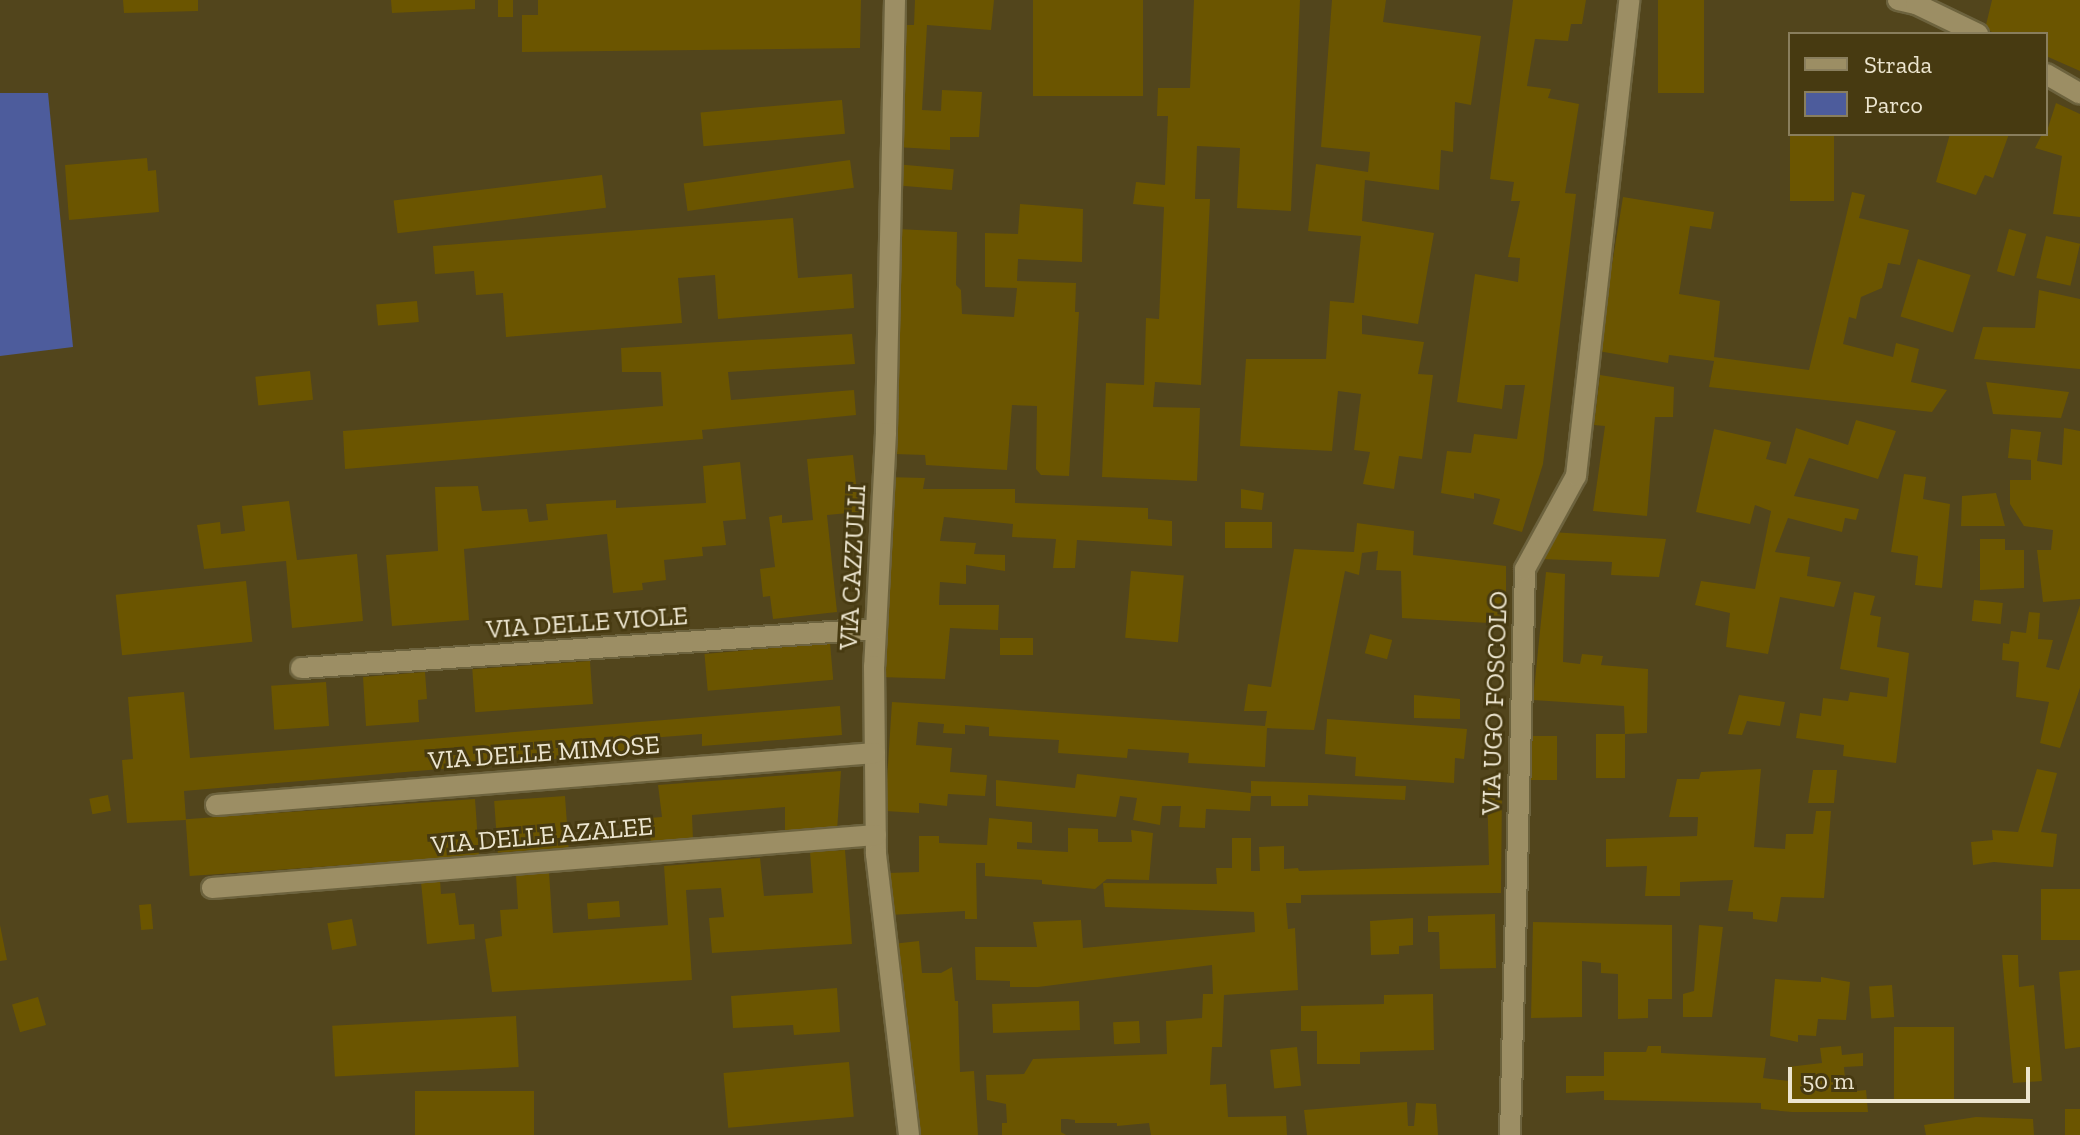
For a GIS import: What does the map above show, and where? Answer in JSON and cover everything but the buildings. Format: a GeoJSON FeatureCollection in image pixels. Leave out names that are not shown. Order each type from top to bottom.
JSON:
{"type":"FeatureCollection","features":[{"type":"Feature","properties":{"kind":"street","name":"VIA CAZZULLI"},"geometry":{"type":"LineString","coordinates":[[895,0],[886,433],[876,629],[876,835],[909,1135]]}},
{"type":"Feature","properties":{"kind":"street","name":"VIA UGO FOSCOLO"},"geometry":{"type":"LineString","coordinates":[[1510,1135],[1525,569],[1576,476],[1629,0]]}},
{"type":"Feature","properties":{"kind":"street"},"geometry":{"type":"LineString","coordinates":[[1910,1],[1974,32]]}},
{"type":"Feature","properties":{"kind":"street"},"geometry":{"type":"LineString","coordinates":[[2048,75],[2080,94]]}},
{"type":"Feature","properties":{"kind":"street","name":"VIA DELLE VIOLE"},"geometry":{"type":"LineString","coordinates":[[301,668],[876,629]]}},
{"type":"Feature","properties":{"kind":"street","name":"VIA DELLE MIMOSE"},"geometry":{"type":"LineString","coordinates":[[216,805],[875,753]]}},
{"type":"Feature","properties":{"kind":"street","name":"VIA DELLE AZALEE"},"geometry":{"type":"LineString","coordinates":[[212,888],[876,835]]}},
{"type":"Feature","properties":{"kind":"green space"},"geometry":{"type":"Polygon","coordinates":[[[0,93],[48,93],[73,347],[0,356],[0,93]]]}}]}
